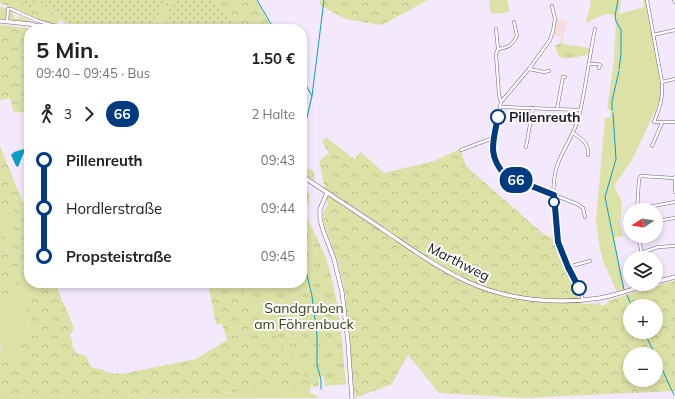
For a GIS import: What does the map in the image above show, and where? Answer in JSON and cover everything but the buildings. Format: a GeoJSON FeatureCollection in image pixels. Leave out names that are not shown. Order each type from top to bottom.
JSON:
{"type":"FeatureCollection","features":[{"type":"Feature","properties":{"kind":"main road"},"geometry":{"type":"LineString","coordinates":[[0,21],[28,24]]}},
{"type":"Feature","properties":{"kind":"main road","name":"Marthweg"},"geometry":{"type":"LineString","coordinates":[[307,179],[419,254],[472,284],[503,294],[531,299],[558,301],[583,300],[626,291]]}},
{"type":"Feature","properties":{"kind":"main road"},"geometry":{"type":"LineString","coordinates":[[327,193],[320,209],[320,219],[334,259],[342,292],[348,342],[352,399]]}},
{"type":"Feature","properties":{"kind":"main road"},"geometry":{"type":"LineString","coordinates":[[663,280],[675,277]]}},
{"type":"Feature","properties":{"kind":"street"},"geometry":{"type":"LineString","coordinates":[[647,0],[662,82],[662,101],[654,122],[675,122]]}},
{"type":"Feature","properties":{"kind":"street"},"geometry":{"type":"LineString","coordinates":[[501,102],[529,69],[550,40],[555,19],[552,6]]}},
{"type":"Feature","properties":{"kind":"street"},"geometry":{"type":"LineString","coordinates":[[7,21],[8,9],[11,9],[48,24]]}},
{"type":"Feature","properties":{"kind":"street"},"geometry":{"type":"LineString","coordinates":[[498,49],[506,48],[512,44],[517,36],[514,22]]}},
{"type":"Feature","properties":{"kind":"street"},"geometry":{"type":"LineString","coordinates":[[496,29],[498,49],[496,54],[501,106],[492,150],[495,161],[500,170],[506,176],[580,205],[584,210],[585,217]]}},
{"type":"Feature","properties":{"kind":"street"},"geometry":{"type":"LineString","coordinates":[[583,300],[578,284],[568,267],[558,242],[554,186],[558,165],[573,133],[580,110],[595,29]]}},
{"type":"Feature","properties":{"kind":"street"},"geometry":{"type":"LineString","coordinates":[[653,36],[675,30]]}},
{"type":"Feature","properties":{"kind":"street"},"geometry":{"type":"LineString","coordinates":[[589,64],[598,64],[600,65],[599,68]]}},
{"type":"Feature","properties":{"kind":"street"},"geometry":{"type":"LineString","coordinates":[[529,69],[544,72],[549,71]]}},
{"type":"Feature","properties":{"kind":"street"},"geometry":{"type":"LineString","coordinates":[[558,109],[563,77],[565,77]]}},
{"type":"Feature","properties":{"kind":"street"},"geometry":{"type":"LineString","coordinates":[[662,82],[675,79]]}},
{"type":"Feature","properties":{"kind":"street"},"geometry":{"type":"LineString","coordinates":[[501,106],[580,110]]}},
{"type":"Feature","properties":{"kind":"street"},"geometry":{"type":"LineString","coordinates":[[526,148],[533,108]]}},
{"type":"Feature","properties":{"kind":"street"},"geometry":{"type":"LineString","coordinates":[[652,146],[662,123]]}},
{"type":"Feature","properties":{"kind":"street"},"geometry":{"type":"LineString","coordinates":[[573,133],[586,143],[589,150],[588,155]]}},
{"type":"Feature","properties":{"kind":"street"},"geometry":{"type":"LineString","coordinates":[[461,150],[494,138]]}},
{"type":"Feature","properties":{"kind":"street"},"geometry":{"type":"LineString","coordinates":[[637,203],[639,179],[641,176],[675,178],[675,192]]}},
{"type":"Feature","properties":{"kind":"street"},"geometry":{"type":"LineString","coordinates":[[663,204],[675,202]]}},
{"type":"Feature","properties":{"kind":"street"},"geometry":{"type":"LineString","coordinates":[[663,220],[675,218]]}},
{"type":"Feature","properties":{"kind":"street"},"geometry":{"type":"LineString","coordinates":[[647,251],[658,247],[675,246]]}},
{"type":"Feature","properties":{"kind":"street"},"geometry":{"type":"LineString","coordinates":[[568,267],[590,261]]}},
{"type":"Feature","properties":{"kind":"shaded area"},"geometry":{"type":"Polygon","coordinates":[[[556,20],[567,21],[563,38],[553,34],[556,20]]]}},
{"type":"Feature","properties":{"kind":"green space"},"geometry":{"type":"Polygon","coordinates":[[[0,0],[18,0],[32,9],[40,3],[61,17],[58,24],[54,24],[40,20],[0,3],[0,0]]]}},
{"type":"Feature","properties":{"kind":"green space"},"geometry":{"type":"Polygon","coordinates":[[[18,0],[167,0],[154,24],[66,24],[59,19],[60,16],[40,3],[32,9],[18,0]]]}},
{"type":"Feature","properties":{"kind":"green space"},"geometry":{"type":"Polygon","coordinates":[[[167,0],[175,0],[161,24],[154,24],[167,0]]]}},
{"type":"Feature","properties":{"kind":"green space"},"geometry":{"type":"Polygon","coordinates":[[[175,0],[215,0],[234,24],[161,24],[175,0]]]}},
{"type":"Feature","properties":{"kind":"green space"},"geometry":{"type":"Polygon","coordinates":[[[215,0],[256,0],[270,24],[234,24],[215,0]]]}},
{"type":"Feature","properties":{"kind":"green space"},"geometry":{"type":"Polygon","coordinates":[[[320,0],[428,0],[382,25],[345,19],[320,5],[320,0]]]}},
{"type":"Feature","properties":{"kind":"green space"},"geometry":{"type":"Polygon","coordinates":[[[489,0],[507,0],[510,12],[491,14],[489,0]]]}},
{"type":"Feature","properties":{"kind":"green space"},"geometry":{"type":"Polygon","coordinates":[[[590,0],[621,0],[619,14],[644,7],[643,0],[645,0],[663,94],[632,160],[614,186],[622,202],[620,224],[623,236],[614,238],[623,284],[623,289],[617,292],[603,261],[596,221],[605,118],[611,117],[610,109],[607,109],[614,60],[616,21],[614,15],[606,14],[591,20],[590,23],[586,22],[591,3],[590,0]]]}},
{"type":"Feature","properties":{"kind":"green space"},"geometry":{"type":"Polygon","coordinates":[[[0,7],[13,12],[14,18],[18,19],[19,16],[33,22],[33,24],[0,19],[0,7]]]}},
{"type":"Feature","properties":{"kind":"green space"},"geometry":{"type":"Polygon","coordinates":[[[0,25],[24,27],[24,112],[14,113],[10,98],[0,100],[0,25]]]}},
{"type":"Feature","properties":{"kind":"green space"},"geometry":{"type":"Polygon","coordinates":[[[562,38],[562,44],[590,48],[589,54],[569,58],[559,56],[555,46],[560,43],[562,38]]]}},
{"type":"Feature","properties":{"kind":"green space"},"geometry":{"type":"Polygon","coordinates":[[[326,137],[354,159],[361,152],[384,173],[434,161],[460,149],[466,166],[542,233],[556,240],[582,304],[600,303],[601,306],[608,303],[607,301],[639,291],[663,291],[663,284],[675,280],[675,391],[523,398],[439,393],[408,355],[392,384],[355,398],[345,293],[338,263],[324,224],[323,213],[328,204],[319,161],[329,153],[322,142],[326,137]]]}},
{"type":"Feature","properties":{"kind":"green space"},"geometry":{"type":"Polygon","coordinates":[[[0,146],[24,205],[24,286],[18,286],[14,279],[12,269],[14,207],[6,214],[1,223],[5,232],[12,281],[12,294],[0,313],[0,146]]]}},
{"type":"Feature","properties":{"kind":"green space"},"geometry":{"type":"Polygon","coordinates":[[[307,168],[314,171],[315,181],[307,176],[307,168]]]}},
{"type":"Feature","properties":{"kind":"green space","name":"Sandgruben am Föhrenbuck"},"geometry":{"type":"Polygon","coordinates":[[[307,190],[310,198],[307,207],[307,190]]]}},
{"type":"Feature","properties":{"kind":"green space"},"geometry":{"type":"Polygon","coordinates":[[[14,207],[12,269],[14,278],[24,284],[24,288],[28,288],[31,296],[24,300],[29,327],[26,338],[18,351],[20,364],[11,365],[4,359],[0,358],[0,313],[12,294],[12,281],[5,232],[1,223],[6,214],[14,207]]]}},
{"type":"Feature","properties":{"kind":"green space","name":"Sandgruben am Föhrenbuck"},"geometry":{"type":"Polygon","coordinates":[[[307,217],[325,255],[333,282],[340,326],[346,384],[325,386],[324,377],[319,377],[319,386],[313,387],[291,353],[285,348],[242,288],[307,288],[307,217]]]}},
{"type":"Feature","properties":{"kind":"green space"},"geometry":{"type":"Polygon","coordinates":[[[28,288],[57,288],[74,328],[70,336],[73,343],[72,346],[76,353],[86,356],[93,368],[101,369],[109,373],[121,374],[196,359],[227,340],[222,324],[216,324],[209,288],[243,288],[313,380],[309,392],[279,389],[132,399],[0,399],[0,358],[4,359],[11,365],[20,364],[18,351],[26,338],[29,327],[24,300],[31,296],[28,288]]]}},
{"type":"Feature","properties":{"kind":"green space"},"geometry":{"type":"Polygon","coordinates":[[[279,389],[309,392],[320,398],[132,399],[279,389]]]}},
{"type":"Feature","properties":{"kind":"water"},"geometry":{"type":"Polygon","coordinates":[[[24,149],[18,167],[16,166],[11,155],[14,152],[24,149]]]}},
{"type":"Feature","properties":{"kind":"waterway"},"geometry":{"type":"LineString","coordinates":[[257,0],[271,24]]}},
{"type":"Feature","properties":{"kind":"waterway"},"geometry":{"type":"LineString","coordinates":[[312,96],[324,0]]}},
{"type":"Feature","properties":{"kind":"waterway"},"geometry":{"type":"LineString","coordinates":[[618,0],[615,16],[621,30],[621,54],[619,69]]}},
{"type":"Feature","properties":{"kind":"waterway"},"geometry":{"type":"LineString","coordinates":[[612,110],[612,101],[619,71]]}},
{"type":"Feature","properties":{"kind":"waterway"},"geometry":{"type":"LineString","coordinates":[[307,87],[312,96],[307,117]]}},
{"type":"Feature","properties":{"kind":"waterway"},"geometry":{"type":"LineString","coordinates":[[613,113],[616,159],[605,197],[623,285]]}},
{"type":"Feature","properties":{"kind":"waterway"},"geometry":{"type":"LineString","coordinates":[[307,275],[312,296],[317,335],[317,365],[321,380],[321,389]]}},
{"type":"Feature","properties":{"kind":"waterway"},"geometry":{"type":"LineString","coordinates":[[627,295],[629,299]]}},
{"type":"Feature","properties":{"kind":"waterway"},"geometry":{"type":"LineString","coordinates":[[648,339],[652,347]]}},
{"type":"Feature","properties":{"kind":"waterway"},"geometry":{"type":"LineString","coordinates":[[663,371],[674,395]]}},
{"type":"Feature","properties":{"kind":"bus line","name":"66"},"geometry":{"type":"LineString","coordinates":[[498,117],[492,143],[495,161],[500,170],[506,176],[554,195],[558,242],[568,267],[579,288]]}},
{"type":"Feature","properties":{"kind":"place","name":"Pillenreuth"},"geometry":{"type":"Point","coordinates":[498,117]}}]}
